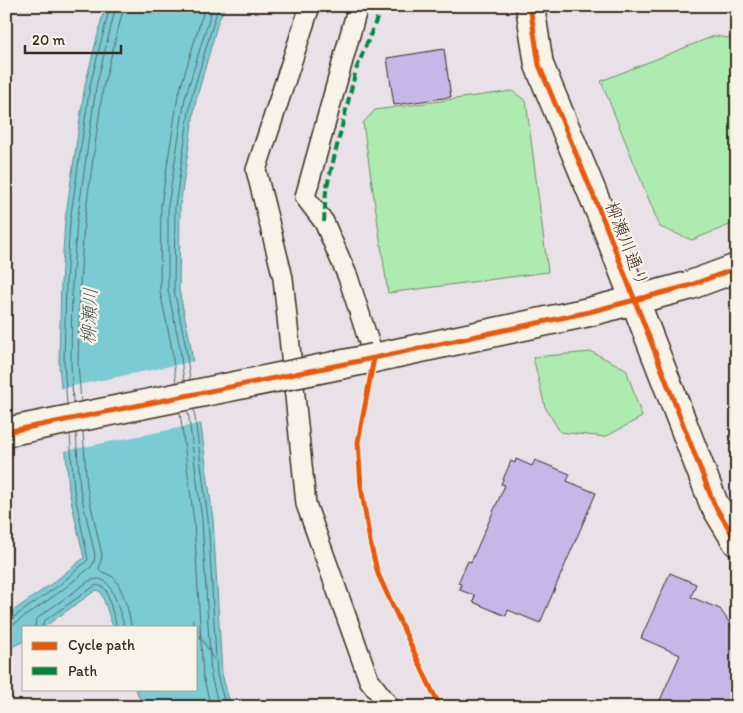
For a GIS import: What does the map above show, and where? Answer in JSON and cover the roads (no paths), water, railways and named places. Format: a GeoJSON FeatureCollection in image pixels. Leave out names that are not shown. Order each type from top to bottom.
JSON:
{"type":"FeatureCollection","features":[{"type":"Feature","properties":{"kind":"street","name":"柳瀬川通り"},"geometry":{"type":"LineString","coordinates":[[530,6],[539,64],[604,221],[714,504],[737,542]]}},
{"type":"Feature","properties":{"kind":"street"},"geometry":{"type":"LineString","coordinates":[[6,432],[374,358],[590,312],[688,286],[737,268]]}},
{"type":"Feature","properties":{"kind":"lane"},"geometry":{"type":"LineString","coordinates":[[310,6],[256,170],[283,278],[306,504],[369,680],[390,707]]}},
{"type":"Feature","properties":{"kind":"lane"},"geometry":{"type":"LineString","coordinates":[[358,6],[305,197],[324,222],[348,278],[374,358]]}},
{"type":"Feature","properties":{"kind":"water","name":"柳瀬川"},"geometry":{"type":"Polygon","coordinates":[[[105,6],[225,6],[218,22],[196,100],[193,118],[180,206],[179,290],[190,341],[213,519],[222,674],[231,707],[143,707],[136,690],[198,690],[198,633],[214,660],[198,630],[198,626],[196,626],[192,619],[195,626],[113,626],[101,592],[96,590],[45,626],[22,626],[22,642],[6,650],[6,616],[84,558],[69,491],[59,363],[65,221],[85,85],[105,6]]]}}]}
